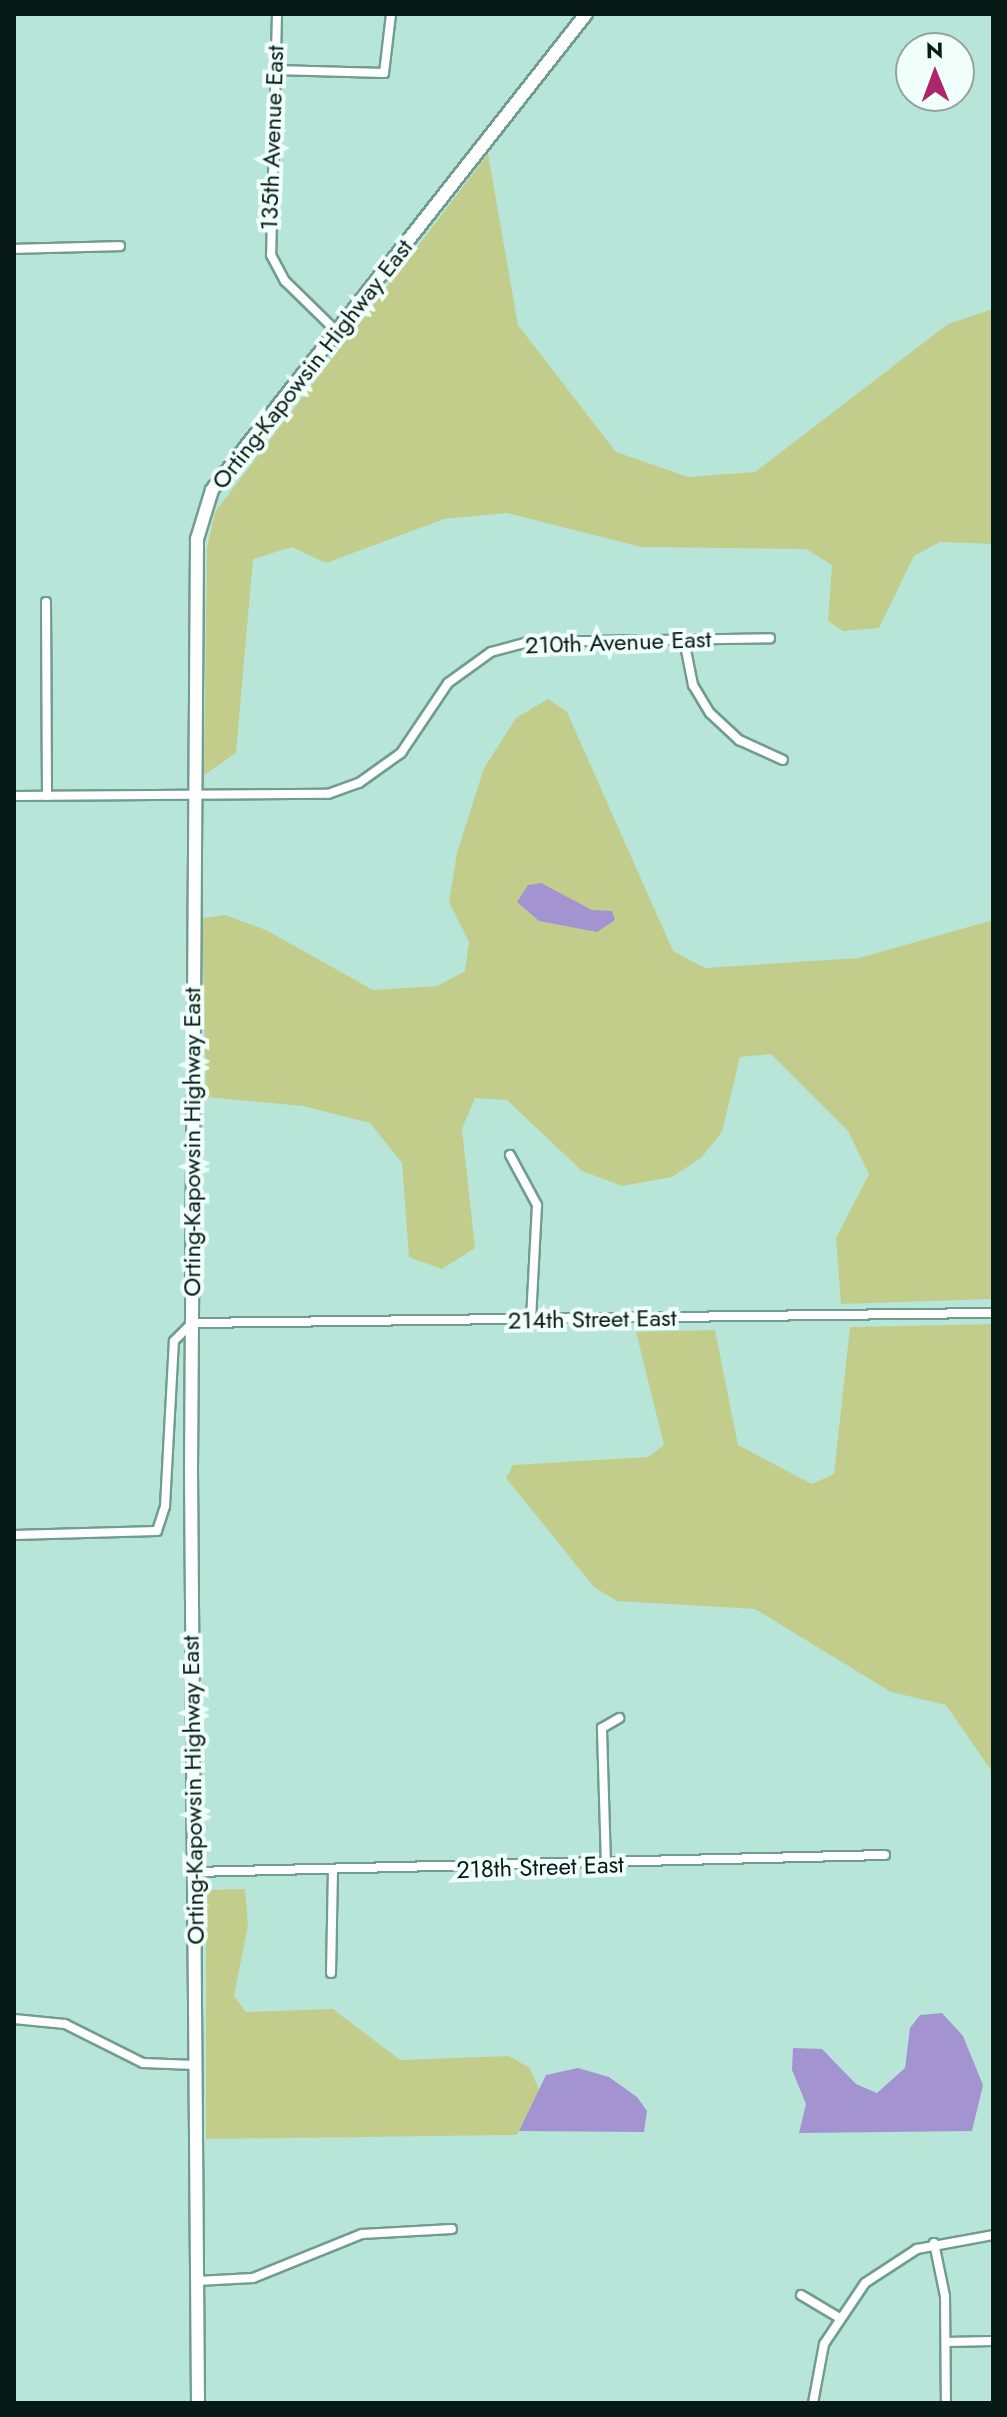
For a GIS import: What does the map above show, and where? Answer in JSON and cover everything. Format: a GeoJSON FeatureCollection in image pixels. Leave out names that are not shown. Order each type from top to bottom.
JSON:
{"type":"FeatureCollection","features":[{"type":"Feature","properties":{"kind":"main road","name":"Orting-Kapowsin Highway East"},"geometry":{"type":"LineString","coordinates":[[198,2403],[192,1323],[194,567],[205,504],[336,331],[586,14]]}},
{"type":"Feature","properties":{"kind":"street","name":"135th Avenue East"},"geometry":{"type":"LineString","coordinates":[[277,14],[271,255],[285,281],[336,331]]}},
{"type":"Feature","properties":{"kind":"street"},"geometry":{"type":"LineString","coordinates":[[275,70],[375,74],[387,69],[391,14]]}},
{"type":"Feature","properties":{"kind":"street"},"geometry":{"type":"LineString","coordinates":[[14,249],[120,246]]}},
{"type":"Feature","properties":{"kind":"street"},"geometry":{"type":"LineString","coordinates":[[46,602],[47,796]]}},
{"type":"Feature","properties":{"kind":"street","name":"210th Avenue East"},"geometry":{"type":"LineString","coordinates":[[14,796],[297,798],[359,783],[410,743],[458,672],[509,646],[770,638]]}},
{"type":"Feature","properties":{"kind":"street"},"geometry":{"type":"LineString","coordinates":[[684,640],[693,685],[710,713],[739,740],[783,760]]}},
{"type":"Feature","properties":{"kind":"street"},"geometry":{"type":"LineString","coordinates":[[510,1155],[537,1205],[531,1319]]}},
{"type":"Feature","properties":{"kind":"street","name":"214th Street East"},"geometry":{"type":"LineString","coordinates":[[192,1323],[993,1313]]}},
{"type":"Feature","properties":{"kind":"street"},"geometry":{"type":"LineString","coordinates":[[14,1535],[157,1531],[165,1506],[174,1341],[192,1323]]}},
{"type":"Feature","properties":{"kind":"street"},"geometry":{"type":"LineString","coordinates":[[606,1865],[602,1728],[619,1718]]}},
{"type":"Feature","properties":{"kind":"street","name":"218th Street East"},"geometry":{"type":"LineString","coordinates":[[194,1872],[333,1872],[885,1855]]}},
{"type":"Feature","properties":{"kind":"street"},"geometry":{"type":"LineString","coordinates":[[331,1973],[333,1872]]}},
{"type":"Feature","properties":{"kind":"street"},"geometry":{"type":"LineString","coordinates":[[14,2019],[65,2024],[143,2063],[195,2065]]}},
{"type":"Feature","properties":{"kind":"street"},"geometry":{"type":"LineString","coordinates":[[197,2281],[253,2278],[362,2234],[452,2229]]}},
{"type":"Feature","properties":{"kind":"street"},"geometry":{"type":"LineString","coordinates":[[813,2403],[819,2361],[838,2317],[880,2270],[934,2243],[993,2235]]}},
{"type":"Feature","properties":{"kind":"street"},"geometry":{"type":"LineString","coordinates":[[934,2243],[946,2342],[946,2403]]}},
{"type":"Feature","properties":{"kind":"street"},"geometry":{"type":"LineString","coordinates":[[801,2295],[838,2317]]}},
{"type":"Feature","properties":{"kind":"street"},"geometry":{"type":"LineString","coordinates":[[946,2342],[993,2341]]}},
{"type":"Feature","properties":{"kind":"green space"},"geometry":{"type":"Polygon","coordinates":[[[488,154],[518,325],[616,452],[688,477],[755,472],[948,324],[993,309],[993,544],[940,542],[914,556],[879,628],[843,631],[828,621],[832,565],[806,549],[641,547],[507,513],[444,519],[326,563],[292,547],[253,559],[236,753],[204,775],[207,548],[215,512],[488,154]]]}},
{"type":"Feature","properties":{"kind":"green space"},"geometry":{"type":"Polygon","coordinates":[[[548,699],[567,712],[673,951],[705,968],[859,958],[993,920],[993,1299],[841,1304],[836,1238],[869,1174],[848,1131],[771,1054],[740,1057],[722,1132],[701,1158],[672,1177],[622,1186],[582,1171],[507,1100],[475,1098],[462,1129],[475,1248],[442,1269],[409,1257],[402,1163],[370,1123],[303,1106],[206,1097],[202,918],[225,915],[266,930],[373,990],[437,986],[465,971],[469,942],[449,902],[457,853],[484,768],[516,718],[548,699]]]}},
{"type":"Feature","properties":{"kind":"green space"},"geometry":{"type":"Polygon","coordinates":[[[993,1324],[993,1773],[946,1705],[891,1692],[755,1609],[617,1601],[594,1587],[506,1478],[513,1465],[648,1457],[664,1445],[636,1332],[715,1330],[738,1445],[812,1484],[834,1474],[850,1327],[993,1324]]]}},
{"type":"Feature","properties":{"kind":"green space"},"geometry":{"type":"Polygon","coordinates":[[[245,1889],[248,1925],[234,1996],[246,2012],[333,2009],[400,2060],[509,2056],[530,2068],[539,2090],[517,2135],[206,2139],[206,1890],[245,1889]]]}},
{"type":"Feature","properties":{"kind":"shaded area"},"geometry":{"type":"Polygon","coordinates":[[[541,883],[592,910],[612,911],[615,920],[597,932],[539,921],[517,902],[528,885],[541,883]]]}},
{"type":"Feature","properties":{"kind":"shaded area"},"geometry":{"type":"Polygon","coordinates":[[[942,2013],[963,2036],[983,2085],[972,2131],[799,2133],[806,2104],[792,2070],[793,2048],[822,2049],[856,2084],[877,2093],[905,2068],[910,2028],[920,2015],[942,2013]]]}},
{"type":"Feature","properties":{"kind":"shaded area"},"geometry":{"type":"Polygon","coordinates":[[[578,2068],[609,2077],[637,2097],[647,2111],[644,2132],[519,2131],[546,2075],[578,2068]]]}}]}
